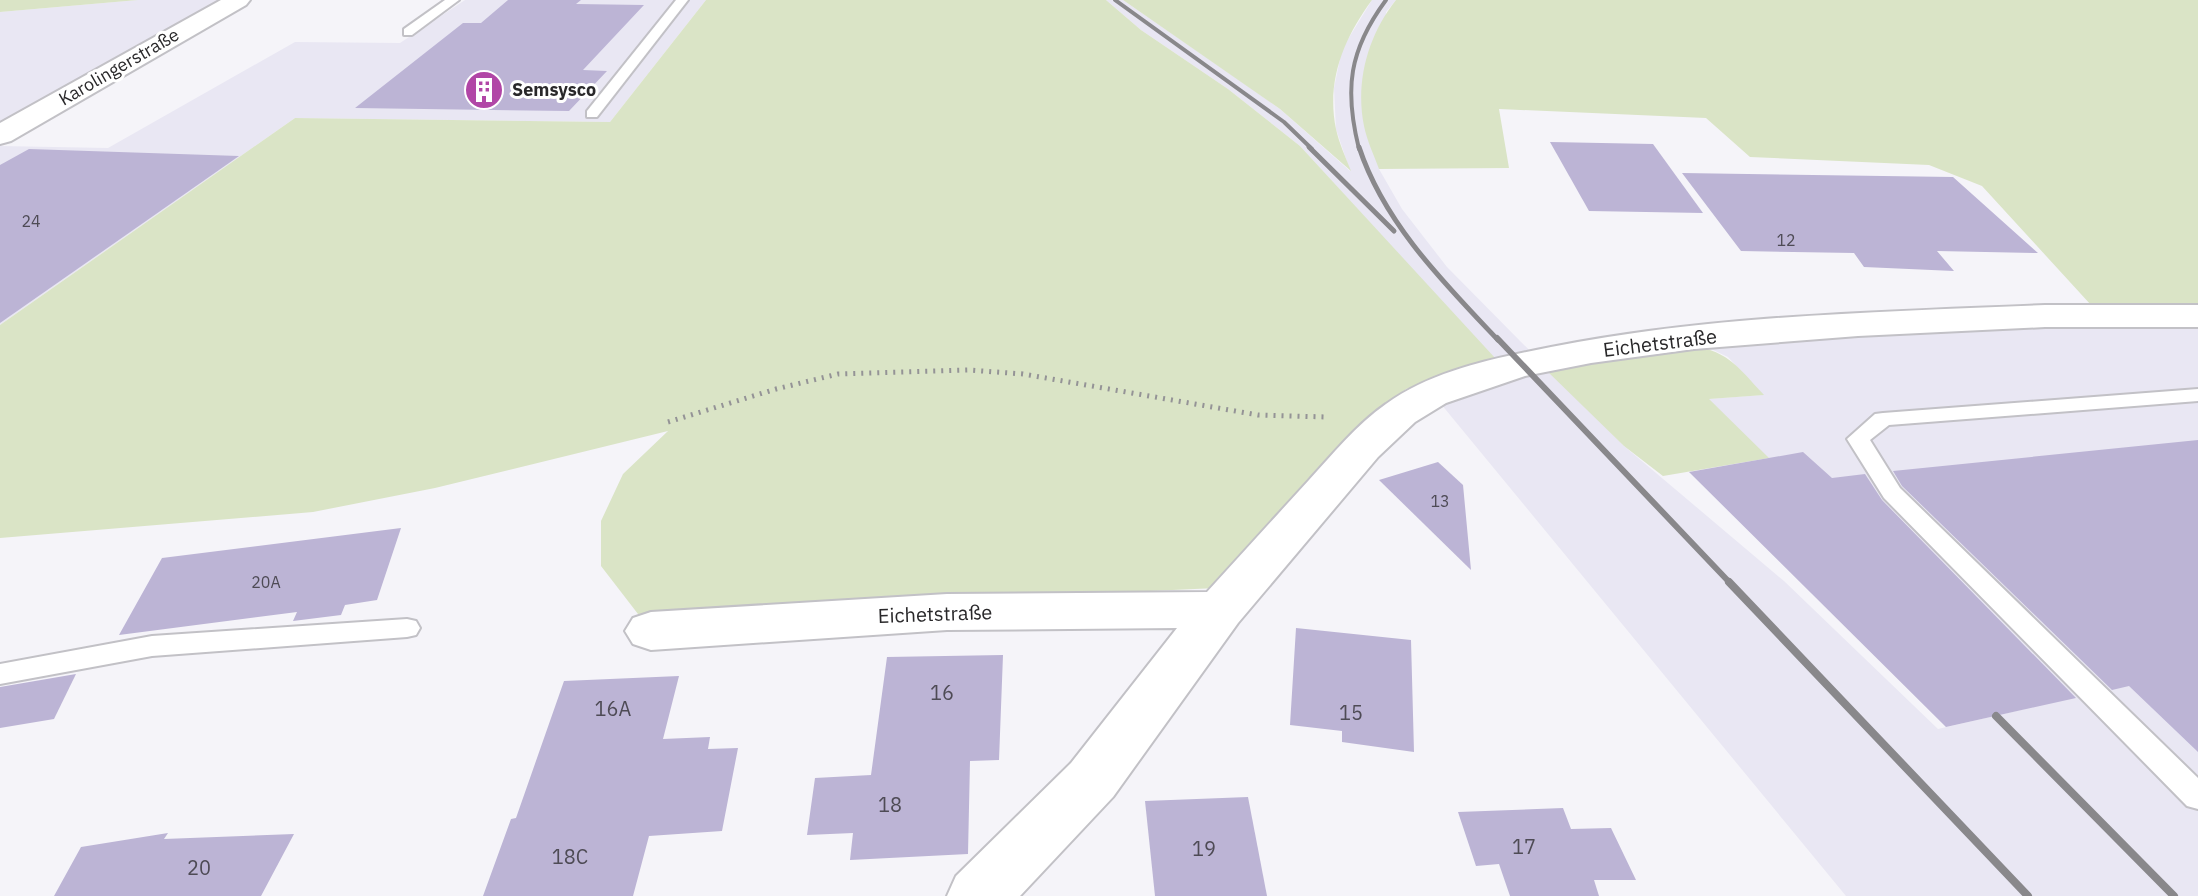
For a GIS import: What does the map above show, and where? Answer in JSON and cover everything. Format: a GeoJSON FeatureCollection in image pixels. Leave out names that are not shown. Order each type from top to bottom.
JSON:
{"type":"FeatureCollection","features":[{"type":"Feature","properties":{"kind":"street","name":"Karolingerstraße"},"geometry":{"type":"LineString","coordinates":[[0,135],[238,0]]}},
{"type":"Feature","properties":{"kind":"street","name":"Eichetstraße"},"geometry":{"type":"LineString","coordinates":[[979,896],[1092,780],[1220,610],[1362,448],[1400,413],[1431,394],[1475,377],[1591,351],[1661,341],[1858,324],[2045,316],[2198,316]]}},
{"type":"Feature","properties":{"kind":"street","name":"Eichetstraße"},"geometry":{"type":"LineString","coordinates":[[651,631],[947,612],[1220,610]]}},
{"type":"Feature","properties":{"kind":"lane"},"geometry":{"type":"LineString","coordinates":[[408,32],[453,0]]}},
{"type":"Feature","properties":{"kind":"lane"},"geometry":{"type":"LineString","coordinates":[[592,114],[682,0]]}},
{"type":"Feature","properties":{"kind":"lane"},"geometry":{"type":"LineString","coordinates":[[2198,395],[1883,419],[1858,439],[1892,493],[2198,797]]}},
{"type":"Feature","properties":{"kind":"lane"},"geometry":{"type":"LineString","coordinates":[[0,674],[152,646],[407,628]]}},
{"type":"Feature","properties":{"kind":"path"},"geometry":{"type":"LineString","coordinates":[[668,422],[776,389],[838,374],[954,370],[1023,374],[1258,415],[1334,417],[1400,413]]}},
{"type":"Feature","properties":{"kind":"shaded area"},"geometry":{"type":"Polygon","coordinates":[[[138,0],[224,0],[0,127],[0,12],[138,0]]]}},
{"type":"Feature","properties":{"kind":"shaded area"},"geometry":{"type":"Polygon","coordinates":[[[465,0],[706,0],[610,122],[295,118],[0,325],[0,146],[108,148],[295,42],[400,43],[465,0]]]}},
{"type":"Feature","properties":{"kind":"shaded area"},"geometry":{"type":"Polygon","coordinates":[[[1106,0],[1123,0],[1239,80],[1280,109],[1350,171],[1336,129],[1334,88],[1342,49],[1372,0],[1396,0],[1386,12],[1379,169],[1402,209],[1447,267],[1624,446],[1784,581],[1938,729],[2025,709],[1708,399],[1763,395],[1728,357],[1709,348],[1956,328],[2198,321],[2198,896],[1846,896],[1441,404],[1413,270],[1300,146],[1228,89],[1141,30],[1106,0]]]}},
{"type":"Feature","properties":{"kind":"green space"},"geometry":{"type":"Polygon","coordinates":[[[0,0],[138,0],[0,12],[0,0]]]}},
{"type":"Feature","properties":{"kind":"green space"},"geometry":{"type":"Polygon","coordinates":[[[706,0],[1106,0],[1141,30],[1228,89],[1300,146],[1496,359],[1406,389],[1359,426],[1217,588],[638,614],[601,566],[601,521],[623,474],[668,431],[435,488],[313,512],[0,538],[0,325],[295,118],[610,122],[706,0]]]}},
{"type":"Feature","properties":{"kind":"green space"},"geometry":{"type":"Polygon","coordinates":[[[1123,0],[1372,0],[1346,45],[1333,94],[1336,129],[1351,171],[1280,109],[1123,0]]]}},
{"type":"Feature","properties":{"kind":"green space"},"geometry":{"type":"Polygon","coordinates":[[[1396,0],[2198,0],[2198,308],[2091,305],[1982,186],[1929,165],[1750,157],[1706,118],[1499,109],[1509,168],[1379,169],[1364,126],[1361,93],[1371,44],[1396,0]]]}},
{"type":"Feature","properties":{"kind":"green space"},"geometry":{"type":"Polygon","coordinates":[[[1684,345],[1711,350],[1730,360],[1764,395],[1709,399],[1769,458],[1663,476],[1624,446],[1545,369],[1684,345]]]}},
{"type":"Feature","properties":{"kind":"building"},"geometry":{"type":"Polygon","coordinates":[[[508,0],[581,0],[576,4],[644,5],[583,70],[607,71],[569,111],[355,108],[463,23],[481,23],[508,0]]]}},
{"type":"Feature","properties":{"kind":"building"},"geometry":{"type":"Polygon","coordinates":[[[1550,142],[1653,144],[1703,213],[1589,211],[1550,142]]]}},
{"type":"Feature","properties":{"kind":"building"},"geometry":{"type":"Polygon","coordinates":[[[29,149],[239,156],[0,323],[0,165],[29,149]]]}},
{"type":"Feature","properties":{"kind":"building"},"geometry":{"type":"Polygon","coordinates":[[[1682,173],[1953,177],[2038,253],[1937,251],[1954,271],[1864,267],[1854,253],[1741,251],[1682,173]]]}},
{"type":"Feature","properties":{"kind":"building"},"geometry":{"type":"Polygon","coordinates":[[[2198,440],[2198,752],[2129,686],[2112,690],[1902,486],[1893,471],[2198,440]]]}},
{"type":"Feature","properties":{"kind":"building"},"geometry":{"type":"Polygon","coordinates":[[[1803,452],[1832,478],[1865,474],[1882,500],[2076,698],[1946,727],[1689,472],[1803,452]]]}},
{"type":"Feature","properties":{"kind":"building"},"geometry":{"type":"Polygon","coordinates":[[[1438,462],[1463,485],[1471,570],[1379,480],[1438,462]]]}},
{"type":"Feature","properties":{"kind":"building"},"geometry":{"type":"Polygon","coordinates":[[[401,528],[377,600],[345,605],[341,615],[293,621],[297,612],[119,635],[162,558],[401,528]]]}},
{"type":"Feature","properties":{"kind":"building"},"geometry":{"type":"Polygon","coordinates":[[[1296,628],[1411,640],[1414,752],[1342,742],[1342,731],[1290,725],[1296,628]]]}},
{"type":"Feature","properties":{"kind":"building"},"geometry":{"type":"Polygon","coordinates":[[[1003,655],[999,760],[970,761],[968,854],[850,860],[853,833],[807,835],[815,778],[871,775],[887,657],[1003,655]]]}},
{"type":"Feature","properties":{"kind":"building"},"geometry":{"type":"Polygon","coordinates":[[[76,674],[54,719],[0,728],[0,687],[76,674]]]}},
{"type":"Feature","properties":{"kind":"building"},"geometry":{"type":"Polygon","coordinates":[[[679,676],[663,739],[710,737],[708,749],[738,748],[722,831],[649,836],[633,896],[483,896],[511,819],[516,818],[564,681],[679,676]]]}},
{"type":"Feature","properties":{"kind":"building"},"geometry":{"type":"Polygon","coordinates":[[[1248,797],[1267,896],[1155,896],[1145,801],[1248,797]]]}},
{"type":"Feature","properties":{"kind":"building"},"geometry":{"type":"Polygon","coordinates":[[[1563,808],[1571,829],[1611,828],[1636,880],[1594,880],[1599,896],[1510,896],[1499,864],[1476,866],[1458,812],[1563,808]]]}},
{"type":"Feature","properties":{"kind":"building"},"geometry":{"type":"Polygon","coordinates":[[[168,833],[164,839],[294,834],[261,896],[54,896],[81,847],[168,833]]]}},
{"type":"Feature","properties":{"kind":"railway"},"geometry":{"type":"LineString","coordinates":[[1115,0],[1284,122],[1312,149]]}},
{"type":"Feature","properties":{"kind":"railway"},"geometry":{"type":"LineString","coordinates":[[1359,149],[1352,107],[1353,71],[1364,36],[1386,0]]}},
{"type":"Feature","properties":{"kind":"railway"},"geometry":{"type":"LineString","coordinates":[[1309,147],[1394,231]]}},
{"type":"Feature","properties":{"kind":"railway"},"geometry":{"type":"LineString","coordinates":[[1359,147],[1384,201],[1418,251],[1498,340]]}},
{"type":"Feature","properties":{"kind":"railway"},"geometry":{"type":"LineString","coordinates":[[1497,338],[1731,584]]}},
{"type":"Feature","properties":{"kind":"railway"},"geometry":{"type":"LineString","coordinates":[[1729,582],[2028,896]]}},
{"type":"Feature","properties":{"kind":"railway"},"geometry":{"type":"LineString","coordinates":[[1996,716],[2174,896]]}},
{"type":"Feature","properties":{"kind":"place","name":"Semsysco"},"geometry":{"type":"Point","coordinates":[484,90]}}]}
